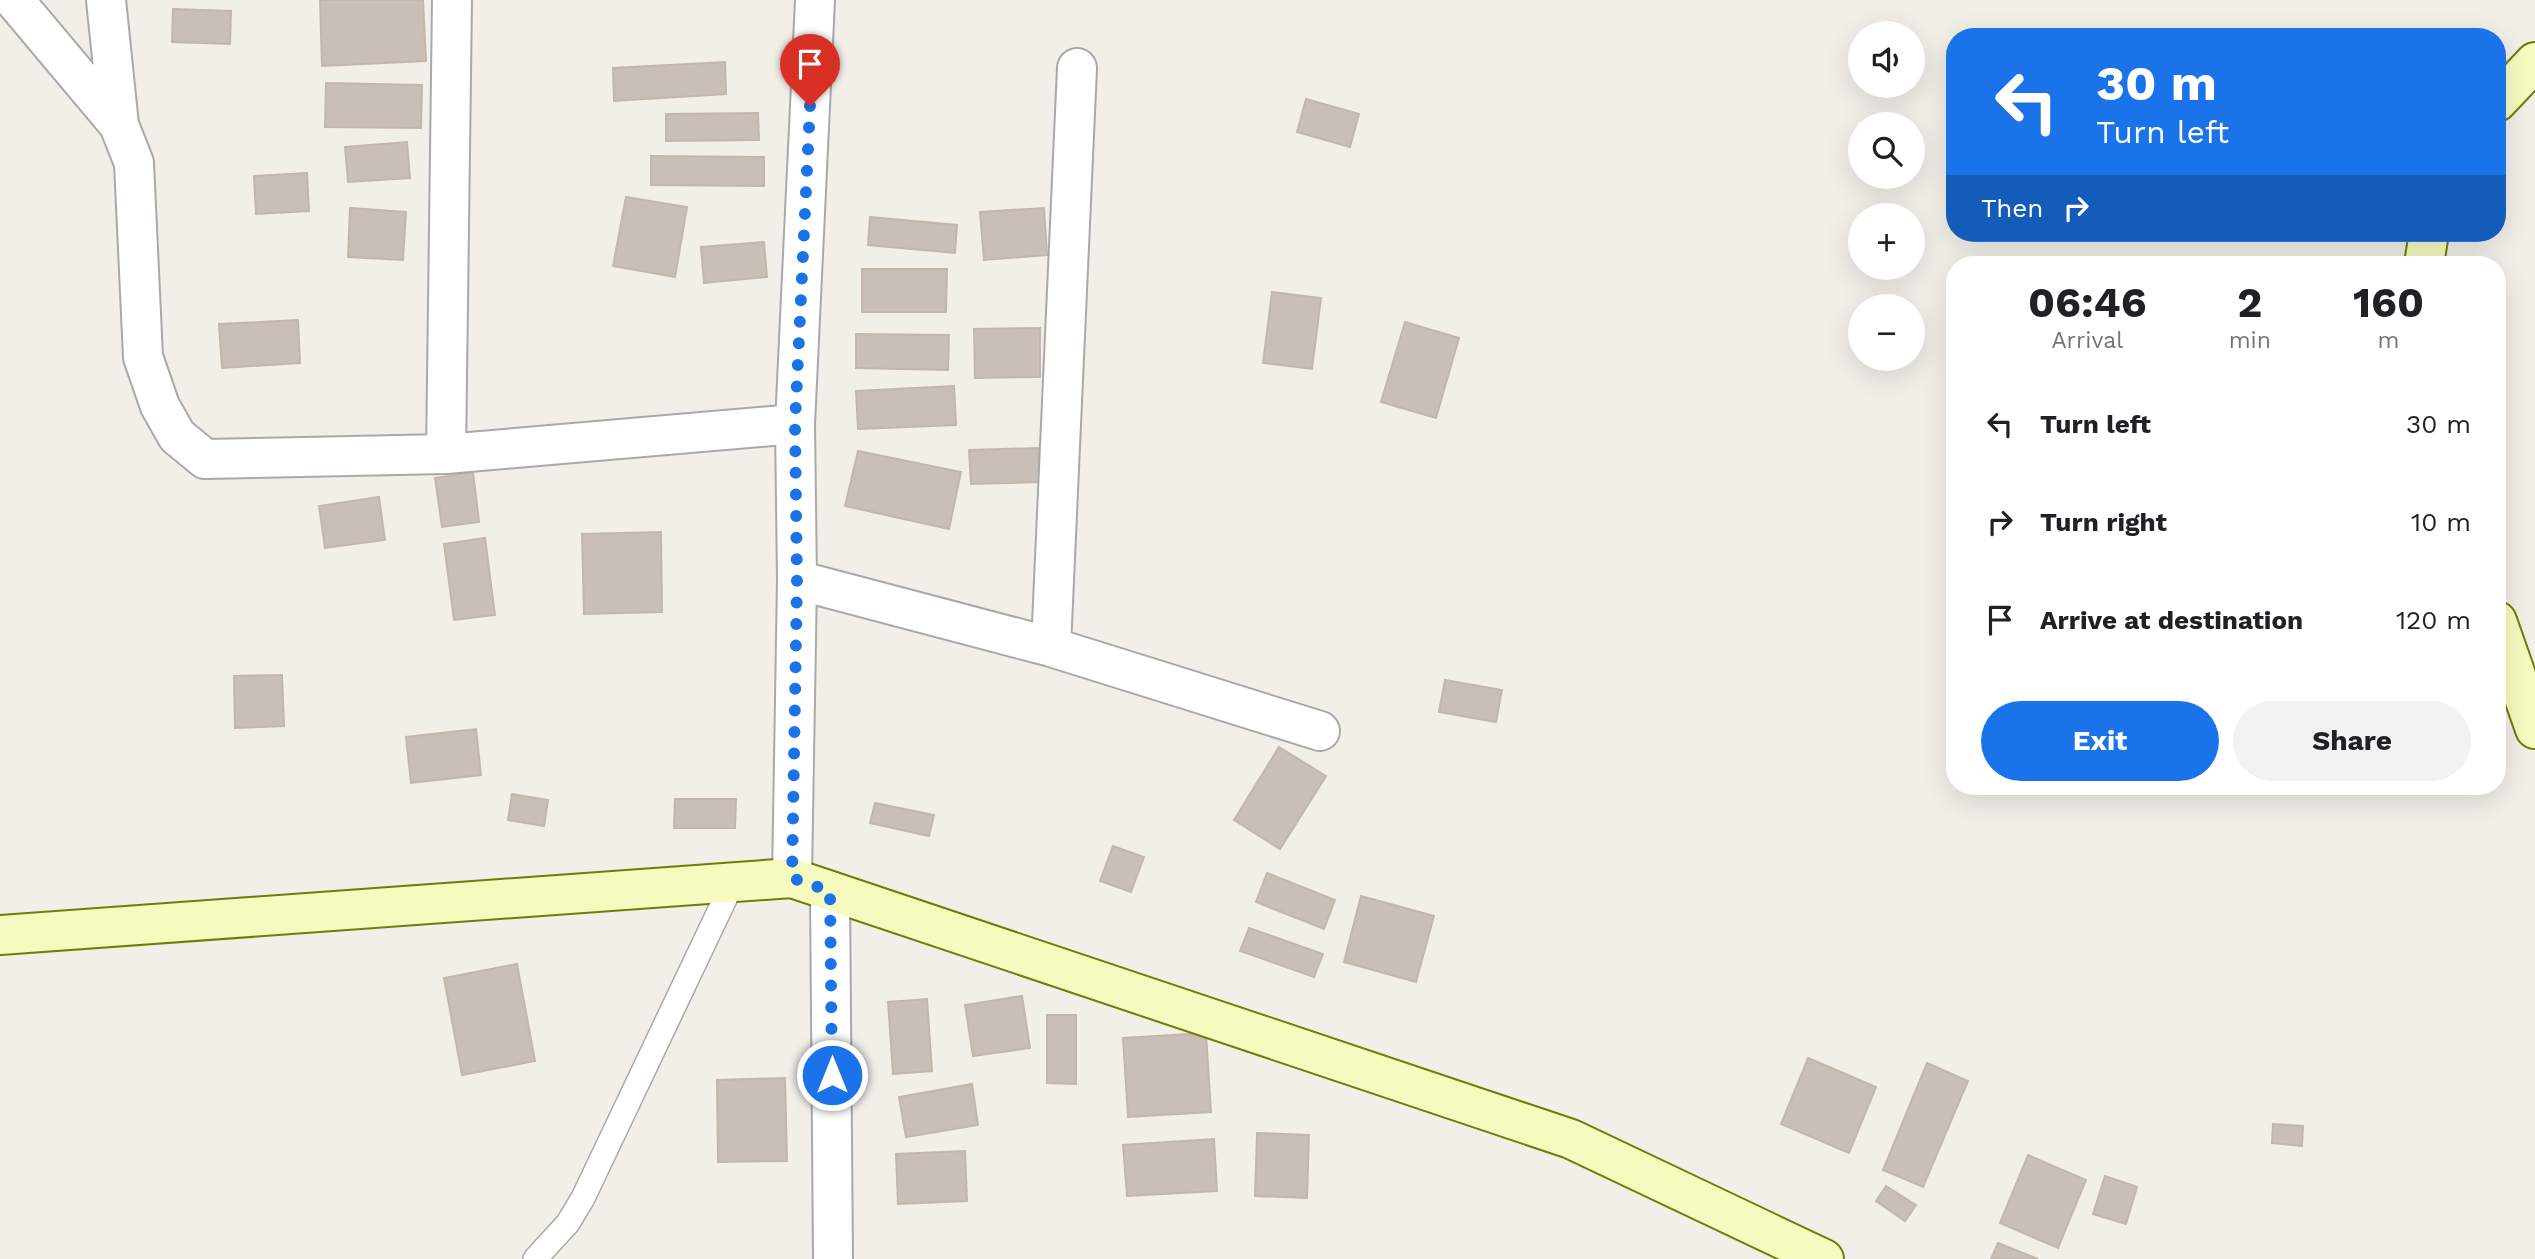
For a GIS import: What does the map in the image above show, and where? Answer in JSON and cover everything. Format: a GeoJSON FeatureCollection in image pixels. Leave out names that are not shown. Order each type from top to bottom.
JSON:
{"type":"FeatureCollection","features":[{"type":"Feature","properties":{"kind":"main road"},"geometry":{"type":"LineString","coordinates":[[2506,93],[2535,62]]}},
{"type":"Feature","properties":{"kind":"main road"},"geometry":{"type":"LineString","coordinates":[[2506,647],[2535,729]]}},
{"type":"Feature","properties":{"kind":"main road"},"geometry":{"type":"LineString","coordinates":[[0,935],[792,878],[1571,1139],[1824,1259]]}},
{"type":"Feature","properties":{"kind":"street"},"geometry":{"type":"LineString","coordinates":[[14,0],[119,125]]}},
{"type":"Feature","properties":{"kind":"street"},"geometry":{"type":"LineString","coordinates":[[106,0],[119,125],[134,163],[143,357],[160,406],[177,436],[205,459],[446,454],[795,424]]}},
{"type":"Feature","properties":{"kind":"street"},"geometry":{"type":"LineString","coordinates":[[446,454],[452,0]]}},
{"type":"Feature","properties":{"kind":"street"},"geometry":{"type":"LineString","coordinates":[[792,878],[797,580],[795,424],[815,0]]}},
{"type":"Feature","properties":{"kind":"street"},"geometry":{"type":"LineString","coordinates":[[1052,647],[1077,68]]}},
{"type":"Feature","properties":{"kind":"street"},"geometry":{"type":"LineString","coordinates":[[797,580],[1052,647],[1320,731]]}},
{"type":"Feature","properties":{"kind":"street"},"geometry":{"type":"LineString","coordinates":[[830,891],[833,1259]]}},
{"type":"Feature","properties":{"kind":"lane"},"geometry":{"type":"LineString","coordinates":[[535,1259],[568,1223],[583,1198],[733,882]]}},
{"type":"Feature","properties":{"kind":"building"},"geometry":{"type":"Polygon","coordinates":[[[320,0],[423,0],[426,61],[322,66],[320,0]]]}},
{"type":"Feature","properties":{"kind":"building"},"geometry":{"type":"Polygon","coordinates":[[[173,9],[231,11],[230,44],[172,42],[173,9]]]}},
{"type":"Feature","properties":{"kind":"building"},"geometry":{"type":"Polygon","coordinates":[[[725,62],[726,94],[614,101],[613,68],[725,62]]]}},
{"type":"Feature","properties":{"kind":"building"},"geometry":{"type":"Polygon","coordinates":[[[326,83],[422,85],[421,128],[325,127],[326,83]]]}},
{"type":"Feature","properties":{"kind":"building"},"geometry":{"type":"Polygon","coordinates":[[[1306,99],[1359,114],[1350,147],[1297,132],[1306,99]]]}},
{"type":"Feature","properties":{"kind":"building"},"geometry":{"type":"Polygon","coordinates":[[[758,113],[759,140],[666,141],[666,114],[758,113]]]}},
{"type":"Feature","properties":{"kind":"building"},"geometry":{"type":"Polygon","coordinates":[[[407,142],[410,178],[348,182],[345,147],[407,142]]]}},
{"type":"Feature","properties":{"kind":"building"},"geometry":{"type":"Polygon","coordinates":[[[651,156],[764,157],[764,186],[651,185],[651,156]]]}},
{"type":"Feature","properties":{"kind":"building"},"geometry":{"type":"Polygon","coordinates":[[[307,173],[309,211],[256,214],[254,176],[307,173]]]}},
{"type":"Feature","properties":{"kind":"building"},"geometry":{"type":"Polygon","coordinates":[[[626,197],[687,207],[675,277],[613,266],[626,197]]]}},
{"type":"Feature","properties":{"kind":"building"},"geometry":{"type":"Polygon","coordinates":[[[350,208],[406,212],[403,260],[348,257],[350,208]]]}},
{"type":"Feature","properties":{"kind":"building"},"geometry":{"type":"Polygon","coordinates":[[[1044,208],[1047,255],[984,260],[980,212],[1044,208]]]}},
{"type":"Feature","properties":{"kind":"building"},"geometry":{"type":"Polygon","coordinates":[[[870,217],[957,225],[955,253],[868,245],[870,217]]]}},
{"type":"Feature","properties":{"kind":"building"},"geometry":{"type":"Polygon","coordinates":[[[764,242],[767,277],[704,283],[701,247],[764,242]]]}},
{"type":"Feature","properties":{"kind":"building"},"geometry":{"type":"Polygon","coordinates":[[[862,269],[947,269],[946,312],[862,312],[862,269]]]}},
{"type":"Feature","properties":{"kind":"building"},"geometry":{"type":"Polygon","coordinates":[[[1272,292],[1321,298],[1312,369],[1263,363],[1272,292]]]}},
{"type":"Feature","properties":{"kind":"building"},"geometry":{"type":"Polygon","coordinates":[[[298,320],[300,363],[222,368],[219,324],[298,320]]]}},
{"type":"Feature","properties":{"kind":"building"},"geometry":{"type":"Polygon","coordinates":[[[1405,322],[1459,338],[1436,418],[1381,402],[1405,322]]]}},
{"type":"Feature","properties":{"kind":"building"},"geometry":{"type":"Polygon","coordinates":[[[1040,328],[1040,377],[975,378],[974,329],[1040,328]]]}},
{"type":"Feature","properties":{"kind":"building"},"geometry":{"type":"Polygon","coordinates":[[[856,334],[949,335],[948,370],[856,368],[856,334]]]}},
{"type":"Feature","properties":{"kind":"building"},"geometry":{"type":"Polygon","coordinates":[[[954,386],[956,425],[858,429],[856,391],[954,386]]]}},
{"type":"Feature","properties":{"kind":"building"},"geometry":{"type":"Polygon","coordinates":[[[1039,448],[1040,482],[971,484],[969,450],[1039,448]]]}},
{"type":"Feature","properties":{"kind":"building"},"geometry":{"type":"Polygon","coordinates":[[[858,451],[961,472],[949,529],[845,506],[858,451]]]}},
{"type":"Feature","properties":{"kind":"building"},"geometry":{"type":"Polygon","coordinates":[[[473,472],[479,522],[442,527],[435,478],[473,472]]]}},
{"type":"Feature","properties":{"kind":"building"},"geometry":{"type":"Polygon","coordinates":[[[379,497],[385,540],[325,548],[319,506],[379,497]]]}},
{"type":"Feature","properties":{"kind":"building"},"geometry":{"type":"Polygon","coordinates":[[[661,532],[662,612],[584,614],[582,534],[661,532]]]}},
{"type":"Feature","properties":{"kind":"building"},"geometry":{"type":"Polygon","coordinates":[[[485,538],[495,615],[454,620],[444,544],[485,538]]]}},
{"type":"Feature","properties":{"kind":"building"},"geometry":{"type":"Polygon","coordinates":[[[282,675],[284,726],[235,728],[234,676],[282,675]]]}},
{"type":"Feature","properties":{"kind":"building"},"geometry":{"type":"Polygon","coordinates":[[[1445,680],[1502,690],[1496,722],[1439,712],[1445,680]]]}},
{"type":"Feature","properties":{"kind":"building"},"geometry":{"type":"Polygon","coordinates":[[[476,729],[481,775],[411,783],[406,737],[476,729]]]}},
{"type":"Feature","properties":{"kind":"building"},"geometry":{"type":"Polygon","coordinates":[[[1279,747],[1326,776],[1280,849],[1234,820],[1279,747]]]}},
{"type":"Feature","properties":{"kind":"building"},"geometry":{"type":"Polygon","coordinates":[[[512,794],[548,800],[544,826],[508,820],[512,794]]]}},
{"type":"Feature","properties":{"kind":"building"},"geometry":{"type":"Polygon","coordinates":[[[675,799],[736,799],[735,828],[674,828],[675,799]]]}},
{"type":"Feature","properties":{"kind":"building"},"geometry":{"type":"Polygon","coordinates":[[[875,803],[934,815],[929,836],[870,823],[875,803]]]}},
{"type":"Feature","properties":{"kind":"building"},"geometry":{"type":"Polygon","coordinates":[[[1113,846],[1144,857],[1131,892],[1100,881],[1113,846]]]}},
{"type":"Feature","properties":{"kind":"building"},"geometry":{"type":"Polygon","coordinates":[[[1267,873],[1335,900],[1324,929],[1256,902],[1267,873]]]}},
{"type":"Feature","properties":{"kind":"building"},"geometry":{"type":"Polygon","coordinates":[[[1361,896],[1434,916],[1416,982],[1344,962],[1361,896]]]}},
{"type":"Feature","properties":{"kind":"building"},"geometry":{"type":"Polygon","coordinates":[[[1249,928],[1323,954],[1314,977],[1240,951],[1249,928]]]}},
{"type":"Feature","properties":{"kind":"building"},"geometry":{"type":"Polygon","coordinates":[[[517,964],[535,1061],[462,1075],[444,978],[517,964]]]}},
{"type":"Feature","properties":{"kind":"building"},"geometry":{"type":"Polygon","coordinates":[[[1022,996],[1030,1048],[973,1056],[965,1005],[1022,996]]]}},
{"type":"Feature","properties":{"kind":"building"},"geometry":{"type":"Polygon","coordinates":[[[927,999],[932,1071],[893,1074],[888,1002],[927,999]]]}},
{"type":"Feature","properties":{"kind":"building"},"geometry":{"type":"Polygon","coordinates":[[[1047,1015],[1076,1015],[1076,1084],[1047,1083],[1047,1015]]]}},
{"type":"Feature","properties":{"kind":"building"},"geometry":{"type":"Polygon","coordinates":[[[1206,1033],[1211,1112],[1128,1117],[1123,1038],[1206,1033]]]}},
{"type":"Feature","properties":{"kind":"building"},"geometry":{"type":"Polygon","coordinates":[[[1808,1058],[1876,1087],[1849,1153],[1781,1124],[1808,1058]]]}},
{"type":"Feature","properties":{"kind":"building"},"geometry":{"type":"Polygon","coordinates":[[[1927,1063],[1968,1081],[1923,1187],[1883,1170],[1927,1063]]]}},
{"type":"Feature","properties":{"kind":"building"},"geometry":{"type":"Polygon","coordinates":[[[785,1078],[787,1161],[718,1162],[717,1080],[785,1078]]]}},
{"type":"Feature","properties":{"kind":"building"},"geometry":{"type":"Polygon","coordinates":[[[972,1084],[978,1125],[906,1137],[899,1097],[972,1084]]]}},
{"type":"Feature","properties":{"kind":"building"},"geometry":{"type":"Polygon","coordinates":[[[2273,1124],[2303,1126],[2302,1146],[2272,1143],[2273,1124]]]}},
{"type":"Feature","properties":{"kind":"building"},"geometry":{"type":"Polygon","coordinates":[[[1257,1133],[1309,1135],[1307,1198],[1255,1196],[1257,1133]]]}},
{"type":"Feature","properties":{"kind":"building"},"geometry":{"type":"Polygon","coordinates":[[[1214,1139],[1217,1191],[1127,1196],[1123,1145],[1214,1139]]]}},
{"type":"Feature","properties":{"kind":"building"},"geometry":{"type":"Polygon","coordinates":[[[965,1151],[967,1201],[898,1204],[896,1154],[965,1151]]]}},
{"type":"Feature","properties":{"kind":"building"},"geometry":{"type":"Polygon","coordinates":[[[2028,1155],[2086,1180],[2058,1248],[2000,1223],[2028,1155]]]}},
{"type":"Feature","properties":{"kind":"building"},"geometry":{"type":"Polygon","coordinates":[[[2105,1176],[2137,1187],[2126,1224],[2093,1214],[2105,1176]]]}},
{"type":"Feature","properties":{"kind":"building"},"geometry":{"type":"Polygon","coordinates":[[[1886,1186],[1916,1205],[1905,1221],[1876,1201],[1886,1186]]]}},
{"type":"Feature","properties":{"kind":"building"},"geometry":{"type":"Polygon","coordinates":[[[1998,1243],[2038,1259],[1991,1259],[1998,1243]]]}},
{"type":"Feature","properties":{"kind":"route"},"geometry":{"type":"LineString","coordinates":[[810,106],[795,424],[797,580],[792,878],[830,891],[832,1075]]}}]}
